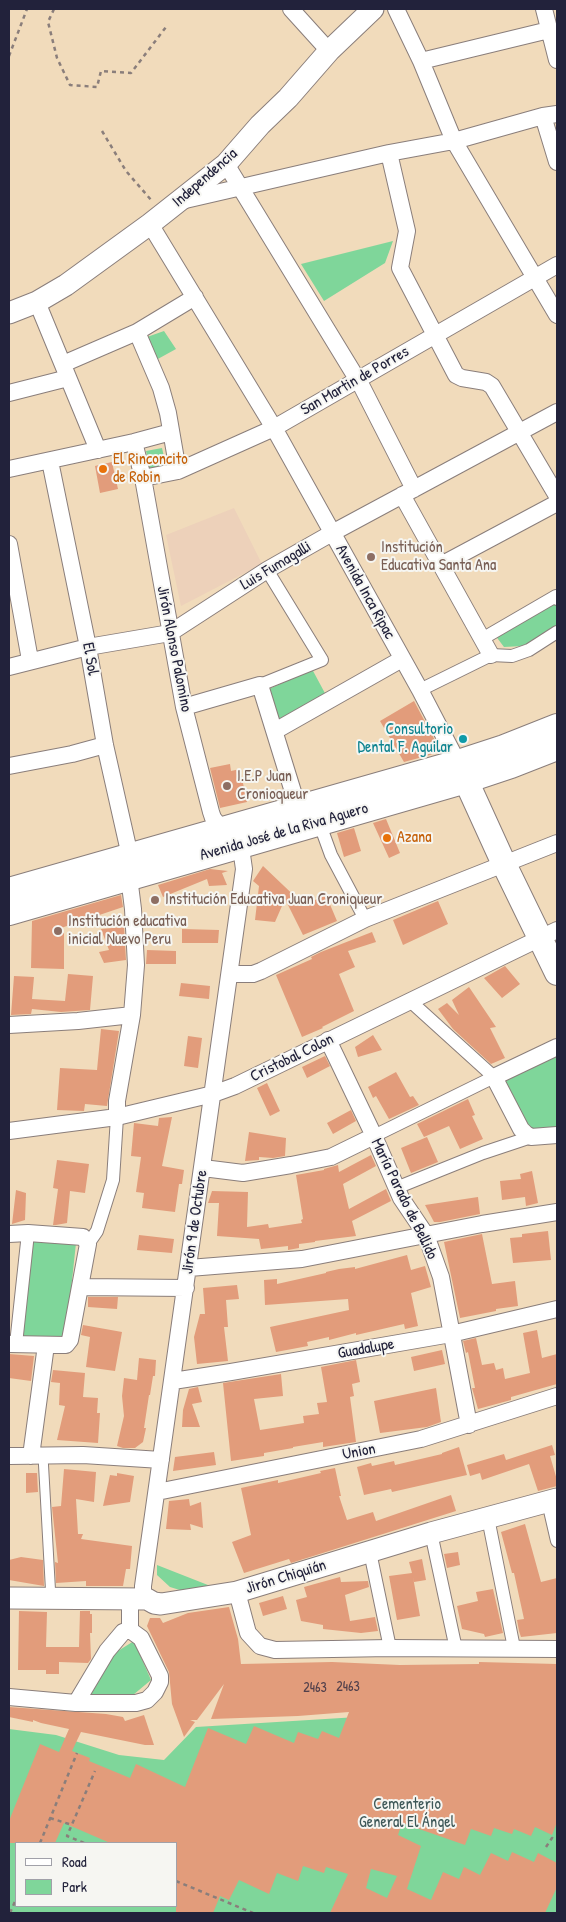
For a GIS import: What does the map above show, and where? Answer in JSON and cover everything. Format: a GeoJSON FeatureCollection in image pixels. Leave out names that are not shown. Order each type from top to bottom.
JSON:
{"type":"FeatureCollection","features":[{"type":"Feature","properties":{"kind":"main road","name":"Avenida José de la Riva Aguero"},"geometry":{"type":"LineString","coordinates":[[462,772],[512,745],[557,727]]}},
{"type":"Feature","properties":{"kind":"main road","name":"Avenida José de la Riva Aguero"},"geometry":{"type":"LineString","coordinates":[[9,891],[129,866],[462,772],[511,765],[557,747]]}},
{"type":"Feature","properties":{"kind":"main road","name":"Avenida Inca Ripac"},"geometry":{"type":"LineString","coordinates":[[462,772],[504,864],[549,934],[557,973]]}},
{"type":"Feature","properties":{"kind":"main road","name":"Avenida José de la Riva Aguero"},"geometry":{"type":"LineString","coordinates":[[9,912],[129,866]]}},
{"type":"Feature","properties":{"kind":"street"},"geometry":{"type":"LineString","coordinates":[[291,9],[329,51]]}},
{"type":"Feature","properties":{"kind":"street","name":"Independencia"},"geometry":{"type":"LineString","coordinates":[[9,314],[37,302],[66,285],[164,213],[226,164],[329,51],[373,9]]}},
{"type":"Feature","properties":{"kind":"street"},"geometry":{"type":"LineString","coordinates":[[396,9],[421,61],[454,141],[536,276],[557,315]]}},
{"type":"Feature","properties":{"kind":"street"},"geometry":{"type":"LineString","coordinates":[[544,9],[557,60]]}},
{"type":"Feature","properties":{"kind":"street"},"geometry":{"type":"LineString","coordinates":[[421,61],[549,30]]}},
{"type":"Feature","properties":{"kind":"street"},"geometry":{"type":"LineString","coordinates":[[164,213],[240,188],[389,153],[454,141],[550,115],[557,162]]}},
{"type":"Feature","properties":{"kind":"street"},"geometry":{"type":"LineString","coordinates":[[389,153],[407,231],[399,265],[458,378],[489,383],[557,496]]}},
{"type":"Feature","properties":{"kind":"street"},"geometry":{"type":"LineString","coordinates":[[226,164],[362,387],[441,565],[491,655]]}},
{"type":"Feature","properties":{"kind":"street","name":"Avenida Inca Ripac"},"geometry":{"type":"LineString","coordinates":[[164,213],[195,297],[274,428],[420,690],[462,772]]}},
{"type":"Feature","properties":{"kind":"street","name":"San Martin de Porres"},"geometry":{"type":"LineString","coordinates":[[143,478],[178,470],[274,428],[557,265]]}},
{"type":"Feature","properties":{"kind":"street"},"geometry":{"type":"LineString","coordinates":[[9,393],[65,371],[137,332],[195,297]]}},
{"type":"Feature","properties":{"kind":"street"},"geometry":{"type":"LineString","coordinates":[[37,302],[98,450]]}},
{"type":"Feature","properties":{"kind":"street"},"geometry":{"type":"LineString","coordinates":[[137,332],[161,388],[168,413],[178,470]]}},
{"type":"Feature","properties":{"kind":"street","name":"Luis Fumagalli"},"geometry":{"type":"LineString","coordinates":[[9,667],[30,660],[88,647],[170,633],[267,570],[557,412]]}},
{"type":"Feature","properties":{"kind":"street"},"geometry":{"type":"LineString","coordinates":[[9,469],[134,442],[171,432]]}},
{"type":"Feature","properties":{"kind":"street","name":"Jirón Alonso Palomino"},"geometry":{"type":"LineString","coordinates":[[134,442],[143,478],[184,707],[213,818],[229,838]]}},
{"type":"Feature","properties":{"kind":"street","name":"El Sol"},"geometry":{"type":"LineString","coordinates":[[50,461],[88,647],[129,866],[136,965],[132,1015],[117,1101],[117,1117]]}},
{"type":"Feature","properties":{"kind":"street"},"geometry":{"type":"LineString","coordinates":[[441,565],[557,503]]}},
{"type":"Feature","properties":{"kind":"street"},"geometry":{"type":"LineString","coordinates":[[9,544],[30,660]]}},
{"type":"Feature","properties":{"kind":"street"},"geometry":{"type":"LineString","coordinates":[[184,707],[260,685],[322,660],[267,570]]}},
{"type":"Feature","properties":{"kind":"street"},"geometry":{"type":"LineString","coordinates":[[482,638],[556,596],[557,599]]}},
{"type":"Feature","properties":{"kind":"street"},"geometry":{"type":"LineString","coordinates":[[420,690],[491,655],[512,656],[529,650],[557,632]]}},
{"type":"Feature","properties":{"kind":"street"},"geometry":{"type":"LineString","coordinates":[[275,731],[402,659]]}},
{"type":"Feature","properties":{"kind":"street"},"geometry":{"type":"LineString","coordinates":[[260,685],[275,731],[308,815],[365,919]]}},
{"type":"Feature","properties":{"kind":"street"},"geometry":{"type":"LineString","coordinates":[[9,766],[72,754],[105,744]]}},
{"type":"Feature","properties":{"kind":"street","name":"Jirón 9 de Octubre"},"geometry":{"type":"LineString","coordinates":[[130,1630],[138,1600],[143,1593],[231,974],[244,869],[242,855],[229,838]]}},
{"type":"Feature","properties":{"kind":"street"},"geometry":{"type":"LineString","coordinates":[[231,974],[253,974],[261,971],[365,919],[557,843]]}},
{"type":"Feature","properties":{"kind":"street","name":"Cristobal Colon"},"geometry":{"type":"LineString","coordinates":[[9,1131],[117,1117],[214,1094],[235,1086],[409,1000],[549,934]]}},
{"type":"Feature","properties":{"kind":"street"},"geometry":{"type":"LineString","coordinates":[[409,1000],[494,1077],[521,1129],[531,1137]]}},
{"type":"Feature","properties":{"kind":"street"},"geometry":{"type":"LineString","coordinates":[[9,1025],[78,1021],[132,1015]]}},
{"type":"Feature","properties":{"kind":"street","name":"María Parado de Bellido"},"geometry":{"type":"LineString","coordinates":[[328,1040],[401,1198],[426,1235],[441,1277],[469,1425]]}},
{"type":"Feature","properties":{"kind":"street"},"geometry":{"type":"LineString","coordinates":[[203,1168],[243,1173],[331,1157],[557,1047]]}},
{"type":"Feature","properties":{"kind":"street"},"geometry":{"type":"LineString","coordinates":[[28,1233],[12,1344],[66,1345],[70,1340],[88,1244],[97,1231],[113,1180],[117,1117]]}},
{"type":"Feature","properties":{"kind":"street"},"geometry":{"type":"LineString","coordinates":[[396,1188],[483,1153],[531,1137],[557,1135]]}},
{"type":"Feature","properties":{"kind":"street"},"geometry":{"type":"LineString","coordinates":[[189,1268],[302,1259],[557,1212]]}},
{"type":"Feature","properties":{"kind":"street"},"geometry":{"type":"LineString","coordinates":[[9,1234],[28,1233],[83,1237],[88,1244]]}},
{"type":"Feature","properties":{"kind":"street"},"geometry":{"type":"LineString","coordinates":[[81,1287],[186,1288]]}},
{"type":"Feature","properties":{"kind":"street","name":"Guadalupe"},"geometry":{"type":"LineString","coordinates":[[172,1380],[231,1372],[451,1334],[557,1309]]}},
{"type":"Feature","properties":{"kind":"street"},"geometry":{"type":"LineString","coordinates":[[37,1456],[46,1345]]}},
{"type":"Feature","properties":{"kind":"street","name":"Union"},"geometry":{"type":"LineString","coordinates":[[157,1492],[421,1439],[557,1396]]}},
{"type":"Feature","properties":{"kind":"street"},"geometry":{"type":"LineString","coordinates":[[9,1456],[83,1455],[161,1460]]}},
{"type":"Feature","properties":{"kind":"street"},"geometry":{"type":"LineString","coordinates":[[552,1501],[557,1541]]}},
{"type":"Feature","properties":{"kind":"street","name":"Jirón Chiquián"},"geometry":{"type":"LineString","coordinates":[[9,1598],[138,1600],[162,1604],[237,1592],[431,1533],[552,1501]]}},
{"type":"Feature","properties":{"kind":"street"},"geometry":{"type":"LineString","coordinates":[[488,1518],[514,1648]]}},
{"type":"Feature","properties":{"kind":"street"},"geometry":{"type":"LineString","coordinates":[[431,1533],[456,1650]]}},
{"type":"Feature","properties":{"kind":"street"},"geometry":{"type":"LineString","coordinates":[[370,1552],[390,1648]]}},
{"type":"Feature","properties":{"kind":"street"},"geometry":{"type":"LineString","coordinates":[[237,1592],[248,1633],[260,1646],[275,1650],[390,1648],[456,1650],[557,1649]]}},
{"type":"Feature","properties":{"kind":"street"},"geometry":{"type":"LineString","coordinates":[[9,1697],[76,1703],[136,1703],[146,1700],[155,1692],[160,1682],[160,1676],[141,1638],[130,1630],[123,1632],[107,1650],[76,1703]]}},
{"type":"Feature","properties":{"kind":"lane"},"geometry":{"type":"LineString","coordinates":[[37,1456],[51,1599]]}},
{"type":"Feature","properties":{"kind":"path"},"geometry":{"type":"LineString","coordinates":[[9,56],[27,9]]}},
{"type":"Feature","properties":{"kind":"path"},"geometry":{"type":"LineString","coordinates":[[54,9],[48,22],[57,58],[70,85],[97,87],[101,71],[110,70],[131,73],[166,27]]}},
{"type":"Feature","properties":{"kind":"path"},"geometry":{"type":"LineString","coordinates":[[102,131],[126,171],[164,213]]}},
{"type":"Feature","properties":{"kind":"path"},"geometry":{"type":"LineString","coordinates":[[40,1842],[77,1753]]}},
{"type":"Feature","properties":{"kind":"path"},"geometry":{"type":"LineString","coordinates":[[82,1842],[67,1836],[96,1771]]}},
{"type":"Feature","properties":{"kind":"path"},"geometry":{"type":"LineString","coordinates":[[50,1818],[72,1825]]}},
{"type":"Feature","properties":{"kind":"path"},"geometry":{"type":"LineString","coordinates":[[546,1847],[552,1838],[557,1840]]}},
{"type":"Feature","properties":{"kind":"path"},"geometry":{"type":"LineString","coordinates":[[178,1882],[253,1913]]}},
{"type":"Feature","properties":{"kind":"path"},"geometry":{"type":"LineString","coordinates":[[10,1913],[15,1901]]}},
{"type":"Feature","properties":{"kind":"shaded area"},"geometry":{"type":"Polygon","coordinates":[[[234,508],[262,564],[181,606],[166,535],[234,508]]]}},
{"type":"Feature","properties":{"kind":"green space"},"geometry":{"type":"Polygon","coordinates":[[[393,241],[385,263],[324,301],[301,264],[393,241]]]}},
{"type":"Feature","properties":{"kind":"green space"},"geometry":{"type":"Polygon","coordinates":[[[164,331],[176,349],[156,360],[147,337],[164,331]]]}},
{"type":"Feature","properties":{"kind":"green space"},"geometry":{"type":"Polygon","coordinates":[[[162,448],[166,465],[150,470],[146,451],[162,448]]]}},
{"type":"Feature","properties":{"kind":"green space"},"geometry":{"type":"Polygon","coordinates":[[[555,600],[557,605],[557,626],[523,646],[504,647],[495,635],[555,600]]]}},
{"type":"Feature","properties":{"kind":"green space"},"geometry":{"type":"Polygon","coordinates":[[[312,669],[327,697],[279,723],[267,690],[312,669]]]}},
{"type":"Feature","properties":{"kind":"green space"},"geometry":{"type":"Polygon","coordinates":[[[557,1052],[557,1129],[530,1129],[504,1078],[557,1052]]]}},
{"type":"Feature","properties":{"kind":"green space"},"geometry":{"type":"Polygon","coordinates":[[[32,1236],[76,1243],[66,1337],[21,1339],[32,1236]]]}},
{"type":"Feature","properties":{"kind":"green space"},"geometry":{"type":"Polygon","coordinates":[[[157,1565],[213,1587],[183,1591],[170,1587],[157,1575],[157,1565]]]}},
{"type":"Feature","properties":{"kind":"green space"},"geometry":{"type":"Polygon","coordinates":[[[134,1641],[151,1680],[133,1695],[88,1695],[113,1654],[134,1641]]]}},
{"type":"Feature","properties":{"kind":"green space","name":"Cementerio General El Ángel"},"geometry":{"type":"Polygon","coordinates":[[[406,1714],[557,1722],[557,1913],[9,1913],[9,1729],[56,1735],[119,1755],[164,1760],[196,1727],[406,1714]]]}},
{"type":"Feature","properties":{"kind":"building"},"geometry":{"type":"Polygon","coordinates":[[[112,462],[118,489],[100,493],[95,466],[112,462]]]}},
{"type":"Feature","properties":{"kind":"building"},"geometry":{"type":"Polygon","coordinates":[[[414,701],[439,748],[437,752],[430,755],[404,762],[380,721],[414,701]]]}},
{"type":"Feature","properties":{"kind":"building","name":"I.E.P Juan Cronioqueur"},"geometry":{"type":"Polygon","coordinates":[[[230,764],[231,771],[240,769],[247,802],[220,808],[210,768],[230,764]]]}},
{"type":"Feature","properties":{"kind":"building","name":"Azana"},"geometry":{"type":"Polygon","coordinates":[[[386,819],[400,853],[389,858],[373,823],[386,819]]]}},
{"type":"Feature","properties":{"kind":"building"},"geometry":{"type":"Polygon","coordinates":[[[354,828],[361,851],[344,857],[337,833],[354,828]]]}},
{"type":"Feature","properties":{"kind":"building"},"geometry":{"type":"Polygon","coordinates":[[[263,866],[304,905],[326,895],[337,921],[303,935],[285,899],[275,922],[255,920],[259,886],[253,881],[263,866]]]}},
{"type":"Feature","properties":{"kind":"building"},"geometry":{"type":"Polygon","coordinates":[[[210,869],[228,871],[222,873],[227,885],[209,886],[207,879],[163,897],[158,885],[210,869]]]}},
{"type":"Feature","properties":{"kind":"building"},"geometry":{"type":"Polygon","coordinates":[[[121,895],[123,907],[58,929],[59,934],[64,933],[64,969],[31,968],[32,921],[121,895]]]}},
{"type":"Feature","properties":{"kind":"building"},"geometry":{"type":"Polygon","coordinates":[[[438,901],[448,924],[403,945],[393,920],[438,901]]]}},
{"type":"Feature","properties":{"kind":"building"},"geometry":{"type":"Polygon","coordinates":[[[124,927],[126,960],[104,963],[99,952],[109,950],[101,929],[124,927]]]}},
{"type":"Feature","properties":{"kind":"building"},"geometry":{"type":"Polygon","coordinates":[[[182,929],[219,930],[218,943],[182,943],[182,929]]]}},
{"type":"Feature","properties":{"kind":"building"},"geometry":{"type":"Polygon","coordinates":[[[372,932],[376,942],[348,951],[355,967],[339,974],[354,1011],[302,1037],[276,975],[312,959],[311,957],[321,952],[372,932]]]}},
{"type":"Feature","properties":{"kind":"building"},"geometry":{"type":"Polygon","coordinates":[[[147,950],[176,951],[176,964],[146,964],[147,950]]]}},
{"type":"Feature","properties":{"kind":"building"},"geometry":{"type":"Polygon","coordinates":[[[505,966],[520,984],[502,998],[484,978],[505,966]]]}},
{"type":"Feature","properties":{"kind":"building"},"geometry":{"type":"Polygon","coordinates":[[[68,974],[93,976],[90,1010],[61,1012],[32,1009],[31,1014],[11,1015],[14,976],[34,977],[32,999],[65,1001],[68,974]]]}},
{"type":"Feature","properties":{"kind":"building"},"geometry":{"type":"Polygon","coordinates":[[[181,983],[210,986],[209,999],[179,996],[181,983]]]}},
{"type":"Feature","properties":{"kind":"building"},"geometry":{"type":"Polygon","coordinates":[[[469,987],[496,1027],[490,1028],[505,1058],[491,1064],[453,1029],[438,1009],[447,1003],[459,1015],[452,1000],[469,987]]]}},
{"type":"Feature","properties":{"kind":"building"},"geometry":{"type":"Polygon","coordinates":[[[101,1029],[119,1031],[107,1106],[85,1104],[84,1111],[57,1110],[60,1068],[97,1070],[101,1029]]]}},
{"type":"Feature","properties":{"kind":"building"},"geometry":{"type":"Polygon","coordinates":[[[373,1035],[382,1050],[358,1057],[355,1047],[373,1035]]]}},
{"type":"Feature","properties":{"kind":"building"},"geometry":{"type":"Polygon","coordinates":[[[188,1036],[202,1038],[198,1068],[184,1066],[188,1036]]]}},
{"type":"Feature","properties":{"kind":"building"},"geometry":{"type":"Polygon","coordinates":[[[325,1056],[330,1066],[307,1078],[302,1067],[325,1056]]]}},
{"type":"Feature","properties":{"kind":"building"},"geometry":{"type":"Polygon","coordinates":[[[396,1072],[410,1097],[413,1096],[419,1105],[389,1119],[376,1096],[373,1098],[368,1087],[396,1072]]]}},
{"type":"Feature","properties":{"kind":"building"},"geometry":{"type":"Polygon","coordinates":[[[267,1083],[280,1111],[270,1116],[257,1088],[267,1083]]]}},
{"type":"Feature","properties":{"kind":"building"},"geometry":{"type":"Polygon","coordinates":[[[468,1099],[475,1115],[472,1116],[483,1139],[460,1149],[449,1126],[424,1137],[417,1124],[468,1099]]]}},
{"type":"Feature","properties":{"kind":"building"},"geometry":{"type":"Polygon","coordinates":[[[351,1110],[356,1121],[333,1134],[327,1123],[351,1110]]]}},
{"type":"Feature","properties":{"kind":"building"},"geometry":{"type":"Polygon","coordinates":[[[172,1117],[162,1166],[184,1170],[182,1184],[179,1184],[175,1212],[142,1208],[144,1193],[136,1192],[141,1157],[131,1156],[134,1123],[158,1126],[159,1118],[172,1117]]]}},
{"type":"Feature","properties":{"kind":"building"},"geometry":{"type":"Polygon","coordinates":[[[249,1132],[286,1138],[285,1156],[273,1158],[259,1157],[259,1160],[245,1161],[249,1132]]]}},
{"type":"Feature","properties":{"kind":"building"},"geometry":{"type":"Polygon","coordinates":[[[427,1137],[438,1162],[411,1173],[401,1148],[427,1137]]]}},
{"type":"Feature","properties":{"kind":"building"},"geometry":{"type":"Polygon","coordinates":[[[371,1155],[376,1166],[343,1184],[349,1209],[386,1189],[391,1201],[352,1221],[356,1236],[299,1244],[299,1248],[288,1250],[288,1246],[261,1249],[259,1239],[217,1236],[219,1203],[208,1203],[212,1191],[248,1192],[247,1227],[268,1224],[269,1228],[302,1223],[296,1175],[324,1170],[338,1165],[339,1172],[371,1155]]]}},
{"type":"Feature","properties":{"kind":"building"},"geometry":{"type":"Polygon","coordinates":[[[57,1160],[89,1164],[85,1193],[70,1191],[67,1223],[53,1225],[58,1189],[53,1188],[57,1160]]]}},
{"type":"Feature","properties":{"kind":"building"},"geometry":{"type":"Polygon","coordinates":[[[532,1171],[538,1203],[526,1206],[525,1197],[502,1200],[500,1181],[521,1179],[520,1174],[532,1171]]]}},
{"type":"Feature","properties":{"kind":"building"},"geometry":{"type":"Polygon","coordinates":[[[16,1190],[26,1193],[25,1220],[12,1224],[16,1190]]]}},
{"type":"Feature","properties":{"kind":"building"},"geometry":{"type":"Polygon","coordinates":[[[478,1197],[480,1214],[440,1222],[434,1222],[425,1205],[478,1197]]]}},
{"type":"Feature","properties":{"kind":"building"},"geometry":{"type":"Polygon","coordinates":[[[548,1231],[551,1260],[513,1263],[510,1238],[522,1237],[522,1234],[548,1231]]]}},
{"type":"Feature","properties":{"kind":"building"},"geometry":{"type":"Polygon","coordinates":[[[482,1234],[492,1284],[515,1281],[518,1306],[496,1309],[496,1311],[460,1318],[444,1242],[482,1234]]]}},
{"type":"Feature","properties":{"kind":"building"},"geometry":{"type":"Polygon","coordinates":[[[139,1235],[174,1239],[172,1253],[137,1250],[139,1235]]]}},
{"type":"Feature","properties":{"kind":"building"},"geometry":{"type":"Polygon","coordinates":[[[407,1255],[411,1270],[425,1266],[431,1287],[411,1293],[418,1326],[405,1329],[404,1324],[329,1340],[329,1337],[307,1342],[308,1346],[276,1352],[270,1327],[349,1310],[348,1299],[265,1305],[264,1280],[277,1279],[277,1284],[339,1269],[355,1267],[355,1269],[407,1255]]]}},
{"type":"Feature","properties":{"kind":"building"},"geometry":{"type":"Polygon","coordinates":[[[237,1285],[239,1299],[226,1300],[228,1327],[224,1327],[228,1361],[197,1364],[194,1337],[200,1314],[205,1314],[203,1288],[237,1285]]]}},
{"type":"Feature","properties":{"kind":"building"},"geometry":{"type":"Polygon","coordinates":[[[88,1297],[118,1297],[117,1309],[88,1307],[88,1297]]]}},
{"type":"Feature","properties":{"kind":"building"},"geometry":{"type":"Polygon","coordinates":[[[83,1325],[122,1332],[115,1371],[86,1367],[90,1337],[81,1335],[83,1325]]]}},
{"type":"Feature","properties":{"kind":"building"},"geometry":{"type":"Polygon","coordinates":[[[537,1330],[542,1358],[557,1354],[557,1384],[478,1409],[472,1388],[475,1388],[468,1352],[466,1353],[463,1341],[476,1338],[482,1365],[494,1363],[496,1370],[503,1368],[505,1379],[530,1373],[523,1333],[537,1330]]]}},
{"type":"Feature","properties":{"kind":"building"},"geometry":{"type":"Polygon","coordinates":[[[442,1350],[445,1364],[414,1371],[411,1357],[442,1350]]]}},
{"type":"Feature","properties":{"kind":"building"},"geometry":{"type":"Polygon","coordinates":[[[9,1354],[34,1356],[31,1381],[9,1378],[9,1354]]]}},
{"type":"Feature","properties":{"kind":"building"},"geometry":{"type":"Polygon","coordinates":[[[139,1358],[156,1360],[155,1376],[153,1376],[144,1428],[146,1428],[143,1442],[135,1448],[123,1448],[117,1446],[124,1416],[122,1396],[124,1378],[137,1380],[139,1358]]]}},
{"type":"Feature","properties":{"kind":"building"},"geometry":{"type":"Polygon","coordinates":[[[356,1360],[360,1382],[352,1384],[354,1396],[350,1397],[356,1442],[323,1447],[323,1442],[264,1453],[264,1456],[231,1461],[223,1383],[281,1374],[283,1396],[254,1399],[260,1430],[304,1423],[303,1416],[319,1414],[317,1403],[327,1402],[321,1367],[356,1360]]]}},
{"type":"Feature","properties":{"kind":"building"},"geometry":{"type":"Polygon","coordinates":[[[53,1370],[85,1373],[83,1397],[98,1398],[97,1413],[100,1413],[98,1443],[57,1440],[65,1406],[59,1405],[60,1383],[51,1382],[53,1370]]]}},
{"type":"Feature","properties":{"kind":"building"},"geometry":{"type":"Polygon","coordinates":[[[198,1387],[202,1402],[192,1404],[200,1427],[182,1427],[183,1410],[189,1389],[198,1387]]]}},
{"type":"Feature","properties":{"kind":"building"},"geometry":{"type":"Polygon","coordinates":[[[436,1388],[441,1422],[427,1427],[380,1433],[374,1401],[436,1388]]]}},
{"type":"Feature","properties":{"kind":"building"},"geometry":{"type":"Polygon","coordinates":[[[552,1445],[555,1455],[550,1456],[557,1486],[538,1491],[529,1464],[482,1480],[480,1473],[470,1476],[467,1465],[504,1454],[506,1460],[552,1445]]]}},
{"type":"Feature","properties":{"kind":"building"},"geometry":{"type":"Polygon","coordinates":[[[459,1447],[467,1475],[392,1492],[391,1489],[364,1495],[357,1467],[371,1463],[372,1466],[394,1461],[395,1465],[442,1454],[459,1447]]]}},
{"type":"Feature","properties":{"kind":"building"},"geometry":{"type":"Polygon","coordinates":[[[214,1452],[216,1465],[173,1471],[175,1457],[214,1452]]]}},
{"type":"Feature","properties":{"kind":"building"},"geometry":{"type":"Polygon","coordinates":[[[335,1468],[341,1496],[339,1496],[347,1520],[373,1512],[376,1521],[451,1495],[456,1511],[291,1563],[289,1559],[244,1573],[232,1542],[251,1535],[241,1488],[278,1480],[278,1483],[335,1468]]]}},
{"type":"Feature","properties":{"kind":"building"},"geometry":{"type":"Polygon","coordinates":[[[64,1469],[96,1472],[94,1502],[76,1499],[78,1534],[83,1534],[81,1539],[132,1546],[130,1569],[126,1569],[123,1586],[86,1586],[86,1581],[56,1583],[55,1562],[58,1563],[52,1507],[61,1506],[64,1469]]]}},
{"type":"Feature","properties":{"kind":"building"},"geometry":{"type":"Polygon","coordinates":[[[26,1473],[37,1473],[38,1492],[26,1493],[26,1473]]]}},
{"type":"Feature","properties":{"kind":"building"},"geometry":{"type":"Polygon","coordinates":[[[117,1473],[134,1476],[130,1502],[103,1506],[110,1475],[117,1476],[117,1473]]]}},
{"type":"Feature","properties":{"kind":"building"},"geometry":{"type":"Polygon","coordinates":[[[189,1499],[190,1506],[201,1502],[203,1528],[190,1524],[191,1530],[166,1529],[169,1501],[189,1499]]]}},
{"type":"Feature","properties":{"kind":"building"},"geometry":{"type":"Polygon","coordinates":[[[525,1524],[541,1582],[557,1578],[557,1633],[521,1637],[519,1631],[517,1620],[524,1619],[514,1573],[512,1573],[501,1532],[525,1524]]]}},
{"type":"Feature","properties":{"kind":"building"},"geometry":{"type":"Polygon","coordinates":[[[458,1552],[460,1565],[447,1568],[444,1554],[458,1552]]]}},
{"type":"Feature","properties":{"kind":"building"},"geometry":{"type":"Polygon","coordinates":[[[21,1557],[43,1560],[44,1586],[9,1580],[9,1560],[21,1557]]]}},
{"type":"Feature","properties":{"kind":"building"},"geometry":{"type":"Polygon","coordinates":[[[422,1559],[426,1580],[414,1582],[413,1577],[420,1616],[397,1620],[389,1576],[412,1573],[409,1562],[422,1559]]]}},
{"type":"Feature","properties":{"kind":"building"},"geometry":{"type":"Polygon","coordinates":[[[340,1577],[341,1582],[368,1581],[369,1587],[345,1595],[350,1621],[375,1617],[378,1631],[361,1633],[323,1629],[323,1625],[301,1621],[296,1600],[307,1597],[304,1587],[340,1577]]]}},
{"type":"Feature","properties":{"kind":"building"},"geometry":{"type":"Polygon","coordinates":[[[493,1589],[503,1633],[485,1637],[484,1634],[462,1629],[457,1606],[478,1601],[476,1592],[493,1589]]]}},
{"type":"Feature","properties":{"kind":"building"},"geometry":{"type":"Polygon","coordinates":[[[283,1596],[287,1609],[263,1616],[259,1603],[283,1596]]]}},
{"type":"Feature","properties":{"kind":"building","name":"Cementerio General El Ángel"},"geometry":{"type":"Polygon","coordinates":[[[229,1607],[238,1639],[241,1664],[332,1662],[400,1665],[479,1664],[479,1662],[557,1664],[557,1822],[552,1835],[535,1827],[531,1836],[514,1829],[512,1834],[494,1828],[491,1836],[471,1829],[465,1845],[402,1823],[398,1835],[421,1846],[407,1889],[431,1900],[443,1872],[459,1879],[464,1867],[480,1875],[491,1853],[508,1861],[512,1852],[534,1862],[538,1853],[557,1863],[557,1887],[545,1913],[330,1913],[348,1874],[326,1867],[324,1873],[303,1866],[298,1881],[277,1873],[269,1894],[239,1880],[229,1900],[220,1896],[213,1913],[176,1913],[176,1907],[178,1907],[178,1842],[108,1842],[64,1823],[55,1842],[9,1843],[9,1821],[40,1744],[59,1752],[69,1729],[33,1720],[33,1722],[9,1717],[9,1707],[106,1714],[123,1717],[125,1721],[144,1715],[154,1745],[145,1745],[81,1732],[72,1751],[90,1758],[89,1761],[130,1778],[136,1764],[185,1787],[208,1728],[246,1744],[254,1726],[294,1743],[298,1732],[318,1739],[322,1731],[339,1738],[349,1712],[211,1719],[224,1684],[197,1720],[190,1720],[195,1722],[184,1737],[172,1704],[169,1672],[147,1626],[150,1618],[160,1618],[163,1623],[188,1613],[229,1607]],[[371,1869],[366,1888],[387,1898],[397,1876],[371,1869]]]}},
{"type":"Feature","properties":{"kind":"building"},"geometry":{"type":"Polygon","coordinates":[[[19,1611],[47,1612],[46,1647],[79,1647],[80,1611],[90,1611],[90,1614],[92,1614],[92,1633],[90,1633],[91,1659],[88,1663],[59,1662],[59,1674],[46,1674],[46,1670],[18,1670],[19,1611]]]}},
{"type":"Feature","properties":{"kind":"place","name":"El Rinconcito de Robin"},"geometry":{"type":"Point","coordinates":[103,469]}},
{"type":"Feature","properties":{"kind":"place","name":"Institución Educativa Santa Ana"},"geometry":{"type":"Point","coordinates":[371,557]}},
{"type":"Feature","properties":{"kind":"place","name":"Consultorio Dental F. Aguilar"},"geometry":{"type":"Point","coordinates":[463,739]}},
{"type":"Feature","properties":{"kind":"place","name":"I.E.P Juan Cronioqueur"},"geometry":{"type":"Point","coordinates":[227,786]}},
{"type":"Feature","properties":{"kind":"place","name":"Azana"},"geometry":{"type":"Point","coordinates":[387,838]}},
{"type":"Feature","properties":{"kind":"place","name":"Institución Educativa Juan Croniqueur"},"geometry":{"type":"Point","coordinates":[155,900]}},
{"type":"Feature","properties":{"kind":"place","name":"Institución educativa inicial Nuevo Peru"},"geometry":{"type":"Point","coordinates":[58,931]}}]}
